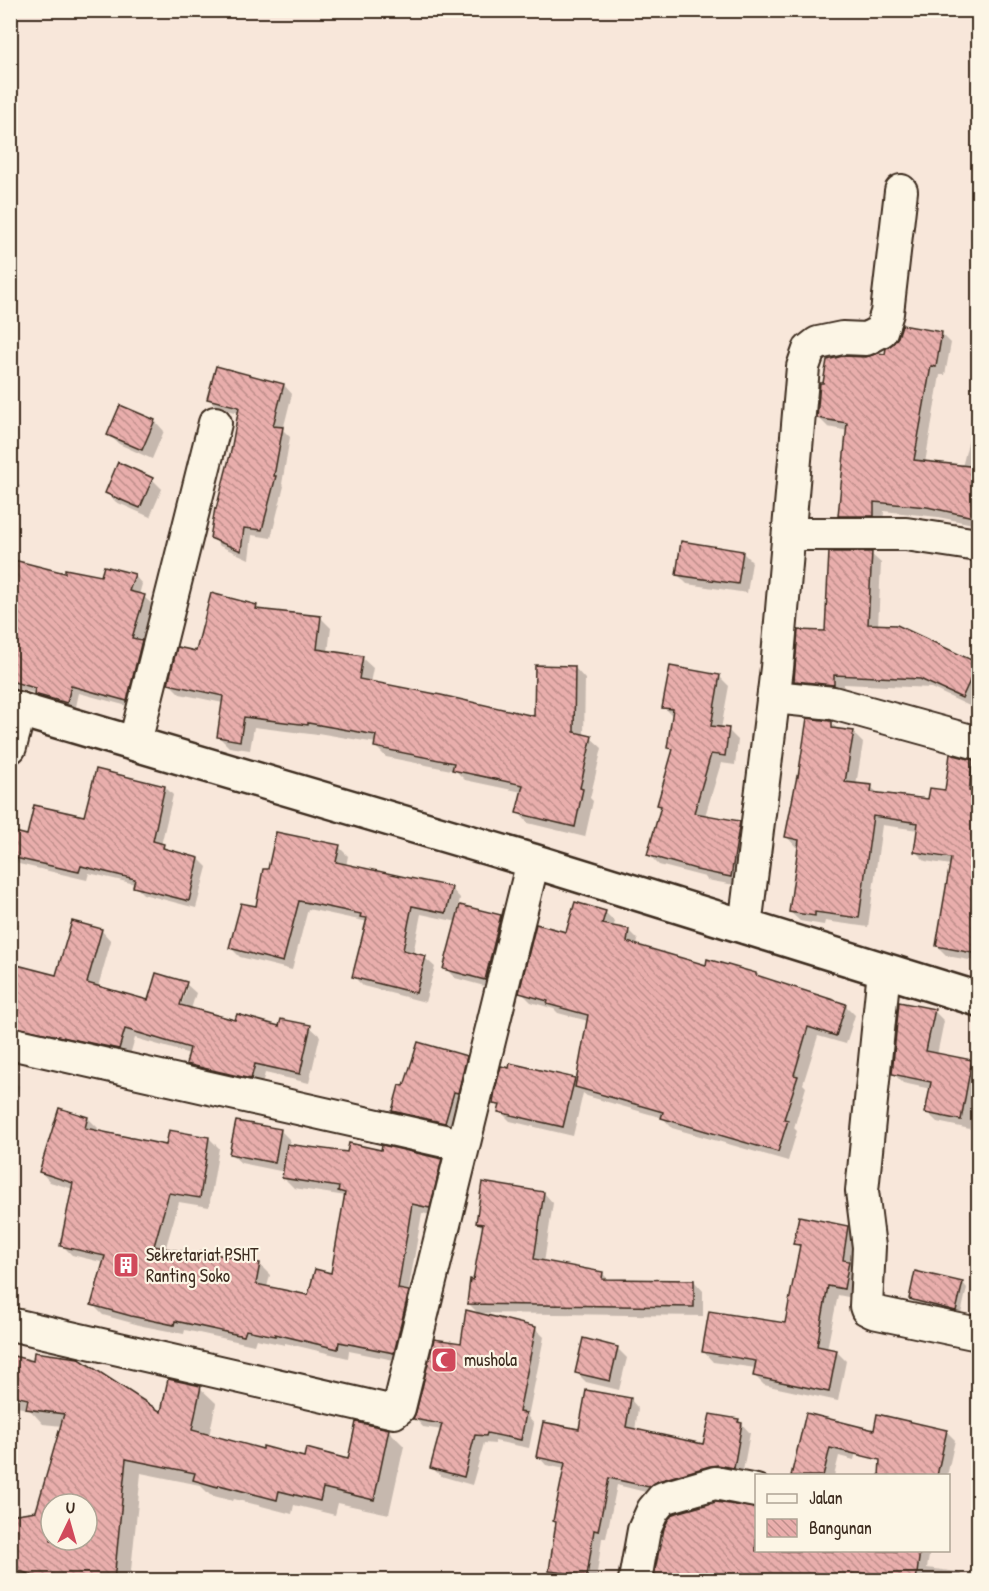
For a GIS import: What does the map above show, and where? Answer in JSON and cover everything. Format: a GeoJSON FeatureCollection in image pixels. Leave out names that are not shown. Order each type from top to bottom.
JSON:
{"type":"FeatureCollection","features":[{"type":"Feature","properties":{"kind":"street"},"geometry":{"type":"LineString","coordinates":[[745,927],[774,697],[803,367],[809,350],[818,343],[842,338],[866,339],[881,331],[887,313],[902,191]]}},
{"type":"Feature","properties":{"kind":"street"},"geometry":{"type":"LineString","coordinates":[[135,742],[215,423]]}},
{"type":"Feature","properties":{"kind":"street"},"geometry":{"type":"LineString","coordinates":[[789,534],[906,534],[978,545]]}},
{"type":"Feature","properties":{"kind":"street"},"geometry":{"type":"LineString","coordinates":[[774,697],[833,703],[978,743]]}},
{"type":"Feature","properties":{"kind":"street"},"geometry":{"type":"LineString","coordinates":[[10,747],[15,708],[533,861],[978,999]]}},
{"type":"Feature","properties":{"kind":"street"},"geometry":{"type":"LineString","coordinates":[[10,1324],[394,1412],[399,1408],[533,861]]}},
{"type":"Feature","properties":{"kind":"street"},"geometry":{"type":"LineString","coordinates":[[884,970],[862,1191],[869,1247],[866,1306],[873,1312],[978,1334]]}},
{"type":"Feature","properties":{"kind":"street"},"geometry":{"type":"LineString","coordinates":[[10,1043],[462,1145]]}},
{"type":"Feature","properties":{"kind":"street"},"geometry":{"type":"LineString","coordinates":[[635,1581],[645,1530],[653,1510],[663,1498],[716,1483],[755,1491]]}},
{"type":"Feature","properties":{"kind":"building"},"geometry":{"type":"Polygon","coordinates":[[[902,325],[942,332],[936,367],[931,366],[914,460],[978,467],[978,518],[927,507],[874,502],[874,516],[838,516],[847,423],[817,418],[820,383],[823,383],[827,360],[843,356],[866,357],[878,353],[885,354],[886,348],[898,337],[902,325]]]}},
{"type":"Feature","properties":{"kind":"building"},"geometry":{"type":"Polygon","coordinates":[[[216,366],[284,384],[273,426],[283,427],[274,476],[276,476],[262,530],[244,528],[241,551],[210,538],[239,407],[207,399],[216,366]]]}},
{"type":"Feature","properties":{"kind":"building"},"geometry":{"type":"Polygon","coordinates":[[[120,405],[155,420],[142,450],[107,435],[120,405]]]}},
{"type":"Feature","properties":{"kind":"building"},"geometry":{"type":"Polygon","coordinates":[[[118,462],[153,478],[140,508],[105,493],[118,462]]]}},
{"type":"Feature","properties":{"kind":"building"},"geometry":{"type":"Polygon","coordinates":[[[681,541],[743,551],[738,584],[676,575],[681,541]]]}},
{"type":"Feature","properties":{"kind":"building"},"geometry":{"type":"Polygon","coordinates":[[[829,552],[872,552],[868,624],[897,625],[978,663],[962,698],[920,679],[834,675],[834,685],[794,681],[798,630],[825,631],[829,552]]]}},
{"type":"Feature","properties":{"kind":"building"},"geometry":{"type":"Polygon","coordinates":[[[10,559],[65,573],[65,569],[101,576],[104,566],[135,574],[129,591],[145,595],[132,638],[142,640],[127,701],[71,686],[67,703],[34,694],[35,688],[10,681],[10,559]]]}},
{"type":"Feature","properties":{"kind":"building"},"geometry":{"type":"Polygon","coordinates":[[[211,593],[257,605],[256,609],[321,616],[317,649],[363,656],[359,679],[534,716],[535,665],[575,666],[574,732],[592,736],[580,788],[583,789],[575,827],[516,813],[523,785],[452,770],[454,763],[374,747],[376,735],[308,723],[308,725],[244,717],[240,741],[217,737],[223,696],[168,684],[177,647],[196,651],[211,593]]]}},
{"type":"Feature","properties":{"kind":"building"},"geometry":{"type":"Polygon","coordinates":[[[670,666],[720,675],[711,726],[729,728],[725,756],[711,754],[694,813],[740,821],[731,877],[696,870],[647,855],[661,806],[657,805],[673,749],[667,748],[673,709],[662,708],[670,666]]]}},
{"type":"Feature","properties":{"kind":"building"},"geometry":{"type":"Polygon","coordinates":[[[807,718],[832,721],[832,728],[854,731],[845,782],[872,785],[871,792],[928,799],[930,788],[945,790],[950,754],[973,760],[969,791],[978,792],[978,954],[936,946],[951,858],[914,852],[918,823],[873,816],[859,918],[815,912],[815,916],[789,912],[799,840],[785,837],[798,777],[807,718]]]}},
{"type":"Feature","properties":{"kind":"building"},"geometry":{"type":"Polygon","coordinates":[[[96,769],[165,786],[153,841],[164,844],[163,848],[199,858],[189,901],[133,887],[135,879],[81,866],[79,872],[10,857],[15,832],[27,835],[34,805],[84,816],[96,769]]]}},
{"type":"Feature","properties":{"kind":"building"},"geometry":{"type":"Polygon","coordinates":[[[276,832],[340,845],[336,862],[452,887],[446,913],[412,906],[403,950],[426,956],[416,993],[352,977],[367,918],[360,917],[361,914],[299,901],[283,962],[229,948],[241,903],[256,906],[263,869],[268,869],[276,832]]]}},
{"type":"Feature","properties":{"kind":"building"},"geometry":{"type":"Polygon","coordinates":[[[575,902],[606,911],[602,924],[629,929],[627,942],[706,965],[707,959],[846,1004],[836,1036],[808,1027],[794,1075],[798,1076],[784,1119],[788,1120],[778,1152],[661,1118],[663,1112],[575,1087],[588,1015],[547,1004],[548,1001],[519,993],[536,924],[566,932],[575,902]]]}},
{"type":"Feature","properties":{"kind":"building"},"geometry":{"type":"Polygon","coordinates":[[[460,905],[501,915],[485,980],[443,969],[460,905]]]}},
{"type":"Feature","properties":{"kind":"building"},"geometry":{"type":"Polygon","coordinates":[[[72,921],[102,929],[87,983],[148,1000],[156,973],[187,982],[180,1005],[235,1020],[237,1014],[279,1026],[281,1019],[311,1025],[300,1074],[255,1064],[251,1079],[186,1064],[190,1048],[125,1029],[119,1049],[10,1026],[10,988],[17,965],[56,975],[72,921]]]}},
{"type":"Feature","properties":{"kind":"building"},"geometry":{"type":"Polygon","coordinates":[[[899,1002],[935,1009],[926,1051],[972,1060],[961,1120],[925,1113],[931,1082],[892,1074],[899,1002]]]}},
{"type":"Feature","properties":{"kind":"building"},"geometry":{"type":"Polygon","coordinates":[[[418,1042],[467,1056],[458,1093],[454,1092],[445,1123],[392,1111],[399,1085],[404,1086],[418,1042]]]}},
{"type":"Feature","properties":{"kind":"building"},"geometry":{"type":"Polygon","coordinates":[[[510,1063],[575,1078],[563,1127],[498,1112],[500,1105],[493,1104],[495,1090],[501,1066],[509,1068],[510,1063]]]}},
{"type":"Feature","properties":{"kind":"building"},"geometry":{"type":"Polygon","coordinates":[[[59,1108],[88,1117],[85,1128],[166,1145],[169,1130],[209,1137],[200,1198],[169,1193],[154,1246],[200,1255],[200,1251],[260,1263],[256,1284],[308,1295],[315,1269],[331,1273],[345,1193],[338,1191],[339,1187],[282,1178],[287,1144],[347,1152],[349,1143],[381,1150],[382,1145],[442,1159],[430,1208],[412,1204],[398,1289],[409,1291],[394,1353],[339,1342],[338,1349],[275,1334],[275,1336],[246,1330],[244,1336],[175,1321],[174,1325],[91,1305],[105,1256],[60,1246],[73,1183],[39,1172],[59,1108]]]}},
{"type":"Feature","properties":{"kind":"building"},"geometry":{"type":"Polygon","coordinates":[[[236,1121],[281,1129],[275,1163],[229,1154],[236,1121]]]}},
{"type":"Feature","properties":{"kind":"building"},"geometry":{"type":"Polygon","coordinates":[[[482,1182],[544,1192],[534,1259],[603,1272],[602,1279],[694,1280],[694,1307],[467,1304],[470,1279],[473,1280],[483,1224],[476,1223],[482,1182]]]}},
{"type":"Feature","properties":{"kind":"building"},"geometry":{"type":"Polygon","coordinates":[[[799,1216],[848,1226],[843,1260],[849,1261],[844,1289],[828,1286],[817,1346],[837,1350],[829,1392],[753,1376],[756,1361],[702,1352],[709,1311],[785,1323],[800,1245],[793,1244],[799,1216]]]}},
{"type":"Feature","properties":{"kind":"building"},"geometry":{"type":"Polygon","coordinates":[[[915,1271],[963,1282],[956,1311],[909,1299],[915,1271]]]}},
{"type":"Feature","properties":{"kind":"building"},"geometry":{"type":"Polygon","coordinates":[[[466,1310],[536,1327],[519,1412],[526,1413],[521,1440],[487,1433],[486,1436],[475,1435],[464,1477],[430,1468],[442,1424],[413,1419],[434,1339],[461,1343],[466,1310]]]}},
{"type":"Feature","properties":{"kind":"building"},"geometry":{"type":"Polygon","coordinates":[[[583,1338],[618,1347],[610,1381],[575,1373],[583,1338]]]}},
{"type":"Feature","properties":{"kind":"building"},"geometry":{"type":"Polygon","coordinates":[[[34,1352],[78,1358],[161,1412],[168,1379],[201,1386],[192,1430],[263,1449],[263,1446],[304,1457],[306,1448],[348,1459],[356,1422],[389,1429],[374,1500],[323,1488],[320,1501],[279,1491],[277,1500],[193,1480],[195,1473],[126,1459],[114,1581],[50,1581],[10,1568],[10,1515],[36,1511],[39,1501],[39,1552],[99,1552],[99,1492],[41,1492],[64,1414],[26,1409],[28,1399],[10,1395],[10,1355],[33,1361],[34,1352]]]}},
{"type":"Feature","properties":{"kind":"building"},"geometry":{"type":"Polygon","coordinates":[[[586,1390],[631,1398],[626,1427],[703,1444],[710,1414],[739,1419],[738,1422],[742,1423],[734,1468],[710,1466],[658,1481],[649,1487],[609,1478],[598,1531],[594,1530],[587,1576],[549,1571],[556,1522],[553,1521],[565,1463],[536,1457],[543,1422],[579,1429],[586,1390]]]}},
{"type":"Feature","properties":{"kind":"building"},"geometry":{"type":"Polygon","coordinates":[[[806,1413],[874,1430],[877,1414],[947,1430],[937,1474],[879,1474],[880,1460],[830,1448],[824,1474],[791,1474],[806,1413]]]}},
{"type":"Feature","properties":{"kind":"building"},"geometry":{"type":"Polygon","coordinates":[[[716,1502],[755,1508],[755,1552],[920,1552],[916,1581],[653,1581],[664,1528],[673,1514],[716,1502]]]}},
{"type":"Feature","properties":{"kind":"place","name":"Sekretariat PSHT Ranting Soko"},"geometry":{"type":"Point","coordinates":[126,1265]}},
{"type":"Feature","properties":{"kind":"place","name":"mushola"},"geometry":{"type":"Point","coordinates":[444,1360]}}]}
